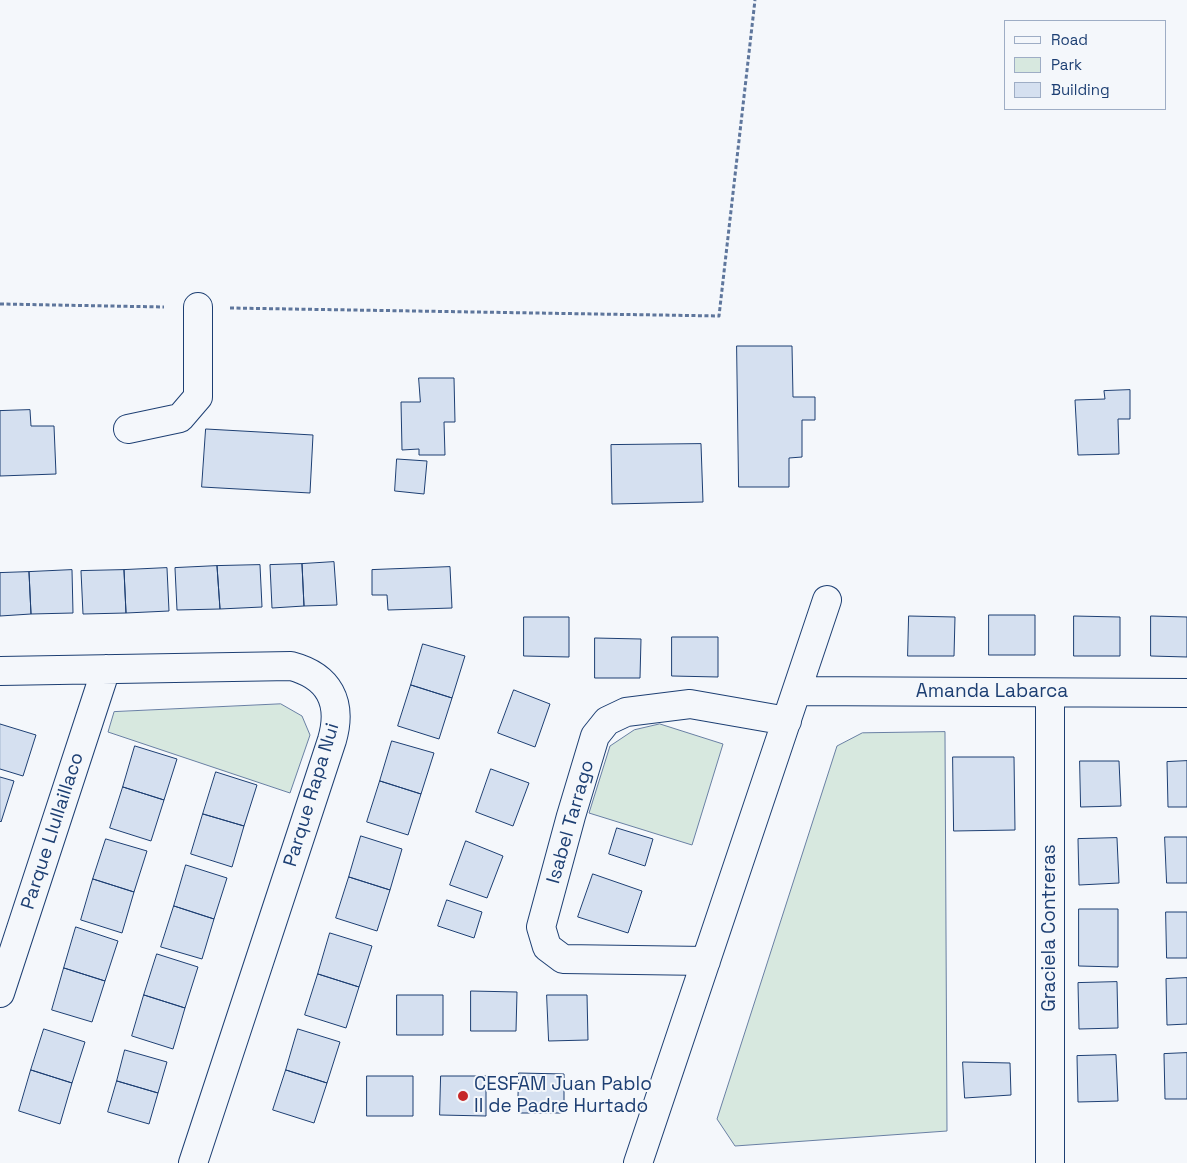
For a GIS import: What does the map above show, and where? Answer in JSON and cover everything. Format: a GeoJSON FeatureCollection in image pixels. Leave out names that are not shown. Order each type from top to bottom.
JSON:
{"type":"FeatureCollection","features":[{"type":"Feature","properties":{"kind":"street"},"geometry":{"type":"LineString","coordinates":[[128,429],[180,418],[198,397],[198,307]]}},
{"type":"Feature","properties":{"kind":"street"},"geometry":{"type":"LineString","coordinates":[[638,1163],[827,600]]}},
{"type":"Feature","properties":{"kind":"street","name":"Parque Rapa Nui"},"geometry":{"type":"LineString","coordinates":[[0,671],[291,666],[306,670],[319,678],[329,690],[336,708],[336,721],[332,740],[193,1163]]}},
{"type":"Feature","properties":{"kind":"street","name":"Parque Llullaillaco"},"geometry":{"type":"LineString","coordinates":[[0,992],[106,669]]}},
{"type":"Feature","properties":{"kind":"street","name":"Amanda Labarca"},"geometry":{"type":"LineString","coordinates":[[797,691],[1187,693]]}},
{"type":"Feature","properties":{"kind":"street","name":"Graciela Contreras"},"geometry":{"type":"LineString","coordinates":[[1050,693],[1050,1163]]}},
{"type":"Feature","properties":{"kind":"street","name":"Isabel Tarrago"},"geometry":{"type":"LineString","coordinates":[[706,961],[563,959],[547,947],[542,927],[571,816],[595,736],[607,721],[626,712],[690,704],[787,721]]}},
{"type":"Feature","properties":{"kind":"path"},"geometry":{"type":"LineString","coordinates":[[0,304],[718,316],[755,0]]}},
{"type":"Feature","properties":{"kind":"green space"},"geometry":{"type":"Polygon","coordinates":[[[281,704],[302,716],[310,735],[290,793],[108,732],[114,712],[281,704]]]}},
{"type":"Feature","properties":{"kind":"green space"},"geometry":{"type":"Polygon","coordinates":[[[660,724],[723,744],[692,845],[589,813],[610,746],[634,730],[660,724]]]}},
{"type":"Feature","properties":{"kind":"green space"},"geometry":{"type":"Polygon","coordinates":[[[945,732],[947,1131],[735,1146],[717,1119],[837,746],[862,733],[945,732]]]}},
{"type":"Feature","properties":{"kind":"building"},"geometry":{"type":"Polygon","coordinates":[[[737,346],[792,346],[793,397],[815,397],[815,420],[802,420],[802,457],[789,458],[789,487],[739,487],[737,346]]]}},
{"type":"Feature","properties":{"kind":"building"},"geometry":{"type":"Polygon","coordinates":[[[419,378],[454,378],[455,422],[444,422],[445,455],[419,455],[419,449],[402,450],[401,402],[420,402],[419,378]]]}},
{"type":"Feature","properties":{"kind":"building"},"geometry":{"type":"Polygon","coordinates":[[[1130,390],[1130,419],[1118,419],[1119,454],[1078,455],[1075,400],[1105,399],[1104,391],[1130,390]]]}},
{"type":"Feature","properties":{"kind":"building"},"geometry":{"type":"Polygon","coordinates":[[[30,410],[31,426],[54,426],[56,474],[0,476],[0,411],[30,410]]]}},
{"type":"Feature","properties":{"kind":"building"},"geometry":{"type":"Polygon","coordinates":[[[206,429],[313,435],[310,493],[202,487],[206,429]]]}},
{"type":"Feature","properties":{"kind":"building"},"geometry":{"type":"Polygon","coordinates":[[[701,444],[703,502],[612,504],[611,445],[701,444]]]}},
{"type":"Feature","properties":{"kind":"building"},"geometry":{"type":"Polygon","coordinates":[[[397,459],[427,461],[424,494],[395,491],[397,459]]]}},
{"type":"Feature","properties":{"kind":"building"},"geometry":{"type":"Polygon","coordinates":[[[334,562],[337,605],[304,606],[302,564],[334,562]]]}},
{"type":"Feature","properties":{"kind":"building"},"geometry":{"type":"Polygon","coordinates":[[[302,564],[304,606],[272,608],[270,565],[302,564]]]}},
{"type":"Feature","properties":{"kind":"building"},"geometry":{"type":"Polygon","coordinates":[[[260,565],[262,607],[220,609],[217,566],[260,565]]]}},
{"type":"Feature","properties":{"kind":"building"},"geometry":{"type":"Polygon","coordinates":[[[217,566],[220,609],[177,610],[175,568],[217,566]]]}},
{"type":"Feature","properties":{"kind":"building"},"geometry":{"type":"Polygon","coordinates":[[[450,567],[452,608],[388,610],[387,595],[372,595],[372,570],[450,567]]]}},
{"type":"Feature","properties":{"kind":"building"},"geometry":{"type":"Polygon","coordinates":[[[167,568],[169,611],[126,613],[124,570],[167,568]]]}},
{"type":"Feature","properties":{"kind":"building"},"geometry":{"type":"Polygon","coordinates":[[[72,570],[73,613],[31,614],[29,572],[72,570]]]}},
{"type":"Feature","properties":{"kind":"building"},"geometry":{"type":"Polygon","coordinates":[[[124,570],[126,613],[83,614],[81,571],[124,570]]]}},
{"type":"Feature","properties":{"kind":"building"},"geometry":{"type":"Polygon","coordinates":[[[29,572],[31,614],[0,616],[0,573],[29,572]]]}},
{"type":"Feature","properties":{"kind":"building"},"geometry":{"type":"Polygon","coordinates":[[[989,615],[1035,615],[1035,655],[989,655],[989,615]]]}},
{"type":"Feature","properties":{"kind":"building"},"geometry":{"type":"Polygon","coordinates":[[[909,616],[955,617],[954,656],[908,656],[909,616]]]}},
{"type":"Feature","properties":{"kind":"building"},"geometry":{"type":"Polygon","coordinates":[[[1074,616],[1120,617],[1120,656],[1074,656],[1074,616]]]}},
{"type":"Feature","properties":{"kind":"building"},"geometry":{"type":"Polygon","coordinates":[[[1151,616],[1187,617],[1187,657],[1151,656],[1151,616]]]}},
{"type":"Feature","properties":{"kind":"building"},"geometry":{"type":"Polygon","coordinates":[[[524,617],[569,617],[569,657],[524,656],[524,617]]]}},
{"type":"Feature","properties":{"kind":"building"},"geometry":{"type":"Polygon","coordinates":[[[672,637],[718,637],[718,677],[672,676],[672,637]]]}},
{"type":"Feature","properties":{"kind":"building"},"geometry":{"type":"Polygon","coordinates":[[[595,638],[641,639],[640,678],[595,678],[595,638]]]}},
{"type":"Feature","properties":{"kind":"building"},"geometry":{"type":"Polygon","coordinates":[[[423,644],[465,656],[452,698],[411,685],[423,644]]]}},
{"type":"Feature","properties":{"kind":"building"},"geometry":{"type":"Polygon","coordinates":[[[411,685],[452,698],[439,739],[398,726],[411,685]]]}},
{"type":"Feature","properties":{"kind":"building"},"geometry":{"type":"Polygon","coordinates":[[[514,690],[550,704],[535,747],[498,733],[514,690]]]}},
{"type":"Feature","properties":{"kind":"building"},"geometry":{"type":"Polygon","coordinates":[[[0,724],[36,735],[23,776],[0,769],[0,724]]]}},
{"type":"Feature","properties":{"kind":"building"},"geometry":{"type":"Polygon","coordinates":[[[392,741],[434,753],[421,794],[380,781],[392,741]]]}},
{"type":"Feature","properties":{"kind":"building"},"geometry":{"type":"Polygon","coordinates":[[[135,746],[177,759],[164,800],[123,787],[135,746]]]}},
{"type":"Feature","properties":{"kind":"building"},"geometry":{"type":"Polygon","coordinates":[[[953,757],[1014,757],[1015,830],[954,831],[953,757]]]}},
{"type":"Feature","properties":{"kind":"building"},"geometry":{"type":"Polygon","coordinates":[[[1080,761],[1119,761],[1121,806],[1081,807],[1080,761]]]}},
{"type":"Feature","properties":{"kind":"building"},"geometry":{"type":"Polygon","coordinates":[[[1187,761],[1187,807],[1168,807],[1167,762],[1187,761]]]}},
{"type":"Feature","properties":{"kind":"building"},"geometry":{"type":"Polygon","coordinates":[[[491,769],[529,783],[513,826],[476,812],[491,769]]]}},
{"type":"Feature","properties":{"kind":"building"},"geometry":{"type":"Polygon","coordinates":[[[216,772],[257,785],[244,826],[203,814],[216,772]]]}},
{"type":"Feature","properties":{"kind":"building"},"geometry":{"type":"Polygon","coordinates":[[[0,777],[14,781],[1,822],[0,821],[0,777]]]}},
{"type":"Feature","properties":{"kind":"building"},"geometry":{"type":"Polygon","coordinates":[[[380,781],[421,794],[408,835],[367,822],[380,781]]]}},
{"type":"Feature","properties":{"kind":"building"},"geometry":{"type":"Polygon","coordinates":[[[123,787],[164,800],[151,841],[110,828],[123,787]]]}},
{"type":"Feature","properties":{"kind":"building"},"geometry":{"type":"Polygon","coordinates":[[[203,814],[244,826],[232,867],[191,854],[203,814]]]}},
{"type":"Feature","properties":{"kind":"building"},"geometry":{"type":"Polygon","coordinates":[[[617,828],[653,839],[645,866],[609,854],[617,828]]]}},
{"type":"Feature","properties":{"kind":"building"},"geometry":{"type":"Polygon","coordinates":[[[361,836],[402,849],[390,890],[349,877],[361,836]]]}},
{"type":"Feature","properties":{"kind":"building"},"geometry":{"type":"Polygon","coordinates":[[[1165,837],[1187,837],[1187,883],[1167,883],[1165,837]]]}},
{"type":"Feature","properties":{"kind":"building"},"geometry":{"type":"Polygon","coordinates":[[[1117,838],[1119,883],[1079,885],[1078,839],[1117,838]]]}},
{"type":"Feature","properties":{"kind":"building"},"geometry":{"type":"Polygon","coordinates":[[[106,839],[147,851],[134,892],[93,879],[106,839]]]}},
{"type":"Feature","properties":{"kind":"building"},"geometry":{"type":"Polygon","coordinates":[[[466,841],[503,856],[487,898],[450,885],[466,841]]]}},
{"type":"Feature","properties":{"kind":"building"},"geometry":{"type":"Polygon","coordinates":[[[186,865],[227,878],[214,919],[174,906],[186,865]]]}},
{"type":"Feature","properties":{"kind":"building"},"geometry":{"type":"Polygon","coordinates":[[[593,874],[642,891],[628,933],[578,917],[593,874]]]}},
{"type":"Feature","properties":{"kind":"building"},"geometry":{"type":"Polygon","coordinates":[[[349,877],[390,890],[377,931],[336,918],[349,877]]]}},
{"type":"Feature","properties":{"kind":"building"},"geometry":{"type":"Polygon","coordinates":[[[93,879],[134,892],[122,933],[81,920],[93,879]]]}},
{"type":"Feature","properties":{"kind":"building"},"geometry":{"type":"Polygon","coordinates":[[[447,900],[482,912],[474,938],[438,926],[447,900]]]}},
{"type":"Feature","properties":{"kind":"building"},"geometry":{"type":"Polygon","coordinates":[[[174,906],[214,919],[202,959],[161,947],[174,906]]]}},
{"type":"Feature","properties":{"kind":"building"},"geometry":{"type":"Polygon","coordinates":[[[1079,909],[1118,909],[1118,967],[1079,966],[1079,909]]]}},
{"type":"Feature","properties":{"kind":"building"},"geometry":{"type":"Polygon","coordinates":[[[1166,912],[1187,912],[1187,958],[1167,958],[1166,912]]]}},
{"type":"Feature","properties":{"kind":"building"},"geometry":{"type":"Polygon","coordinates":[[[76,927],[118,941],[105,981],[64,968],[76,927]]]}},
{"type":"Feature","properties":{"kind":"building"},"geometry":{"type":"Polygon","coordinates":[[[330,933],[372,946],[359,987],[318,974],[330,933]]]}},
{"type":"Feature","properties":{"kind":"building"},"geometry":{"type":"Polygon","coordinates":[[[157,954],[198,967],[185,1008],[144,995],[157,954]]]}},
{"type":"Feature","properties":{"kind":"building"},"geometry":{"type":"Polygon","coordinates":[[[64,968],[105,981],[92,1022],[52,1010],[64,968]]]}},
{"type":"Feature","properties":{"kind":"building"},"geometry":{"type":"Polygon","coordinates":[[[318,974],[359,987],[346,1028],[305,1015],[318,974]]]}},
{"type":"Feature","properties":{"kind":"building"},"geometry":{"type":"Polygon","coordinates":[[[1187,978],[1187,1024],[1167,1025],[1166,979],[1187,978]]]}},
{"type":"Feature","properties":{"kind":"building"},"geometry":{"type":"Polygon","coordinates":[[[1117,982],[1118,1028],[1079,1029],[1078,983],[1117,982]]]}},
{"type":"Feature","properties":{"kind":"building"},"geometry":{"type":"Polygon","coordinates":[[[471,991],[517,992],[516,1031],[471,1031],[471,991]]]}},
{"type":"Feature","properties":{"kind":"building"},"geometry":{"type":"Polygon","coordinates":[[[144,995],[185,1008],[173,1049],[132,1036],[144,995]]]}},
{"type":"Feature","properties":{"kind":"building"},"geometry":{"type":"Polygon","coordinates":[[[397,995],[443,995],[443,1035],[397,1035],[397,995]]]}},
{"type":"Feature","properties":{"kind":"building"},"geometry":{"type":"Polygon","coordinates":[[[547,995],[587,995],[588,1040],[549,1041],[547,995]]]}},
{"type":"Feature","properties":{"kind":"building"},"geometry":{"type":"Polygon","coordinates":[[[44,1029],[85,1042],[72,1083],[31,1070],[44,1029]]]}},
{"type":"Feature","properties":{"kind":"building"},"geometry":{"type":"Polygon","coordinates":[[[298,1029],[340,1042],[327,1083],[286,1070],[298,1029]]]}},
{"type":"Feature","properties":{"kind":"building"},"geometry":{"type":"Polygon","coordinates":[[[125,1050],[167,1062],[158,1093],[117,1081],[125,1050]]]}},
{"type":"Feature","properties":{"kind":"building"},"geometry":{"type":"Polygon","coordinates":[[[1187,1053],[1187,1099],[1165,1099],[1164,1054],[1187,1053]]]}},
{"type":"Feature","properties":{"kind":"building"},"geometry":{"type":"Polygon","coordinates":[[[1116,1055],[1118,1101],[1078,1102],[1077,1056],[1116,1055]]]}},
{"type":"Feature","properties":{"kind":"building"},"geometry":{"type":"Polygon","coordinates":[[[963,1062],[1010,1063],[1011,1095],[965,1098],[963,1062]]]}},
{"type":"Feature","properties":{"kind":"building"},"geometry":{"type":"Polygon","coordinates":[[[31,1070],[72,1083],[60,1124],[19,1111],[31,1070]]]}},
{"type":"Feature","properties":{"kind":"building"},"geometry":{"type":"Polygon","coordinates":[[[286,1070],[327,1083],[314,1123],[273,1110],[286,1070]]]}},
{"type":"Feature","properties":{"kind":"building"},"geometry":{"type":"Polygon","coordinates":[[[519,1073],[564,1074],[564,1113],[518,1113],[519,1073]]]}},
{"type":"Feature","properties":{"kind":"building"},"geometry":{"type":"Polygon","coordinates":[[[367,1076],[413,1076],[413,1116],[367,1116],[367,1076]]]}},
{"type":"Feature","properties":{"kind":"building","name":"CESFAM Juan Pablo II de Padre Hurtado"},"geometry":{"type":"Polygon","coordinates":[[[441,1076],[486,1076],[486,1116],[440,1115],[441,1076]]]}},
{"type":"Feature","properties":{"kind":"building"},"geometry":{"type":"Polygon","coordinates":[[[117,1081],[158,1093],[149,1124],[108,1112],[117,1081]]]}},
{"type":"Feature","properties":{"kind":"place","name":"CESFAM Juan Pablo II de Padre Hurtado"},"geometry":{"type":"Point","coordinates":[463,1096]}}]}
